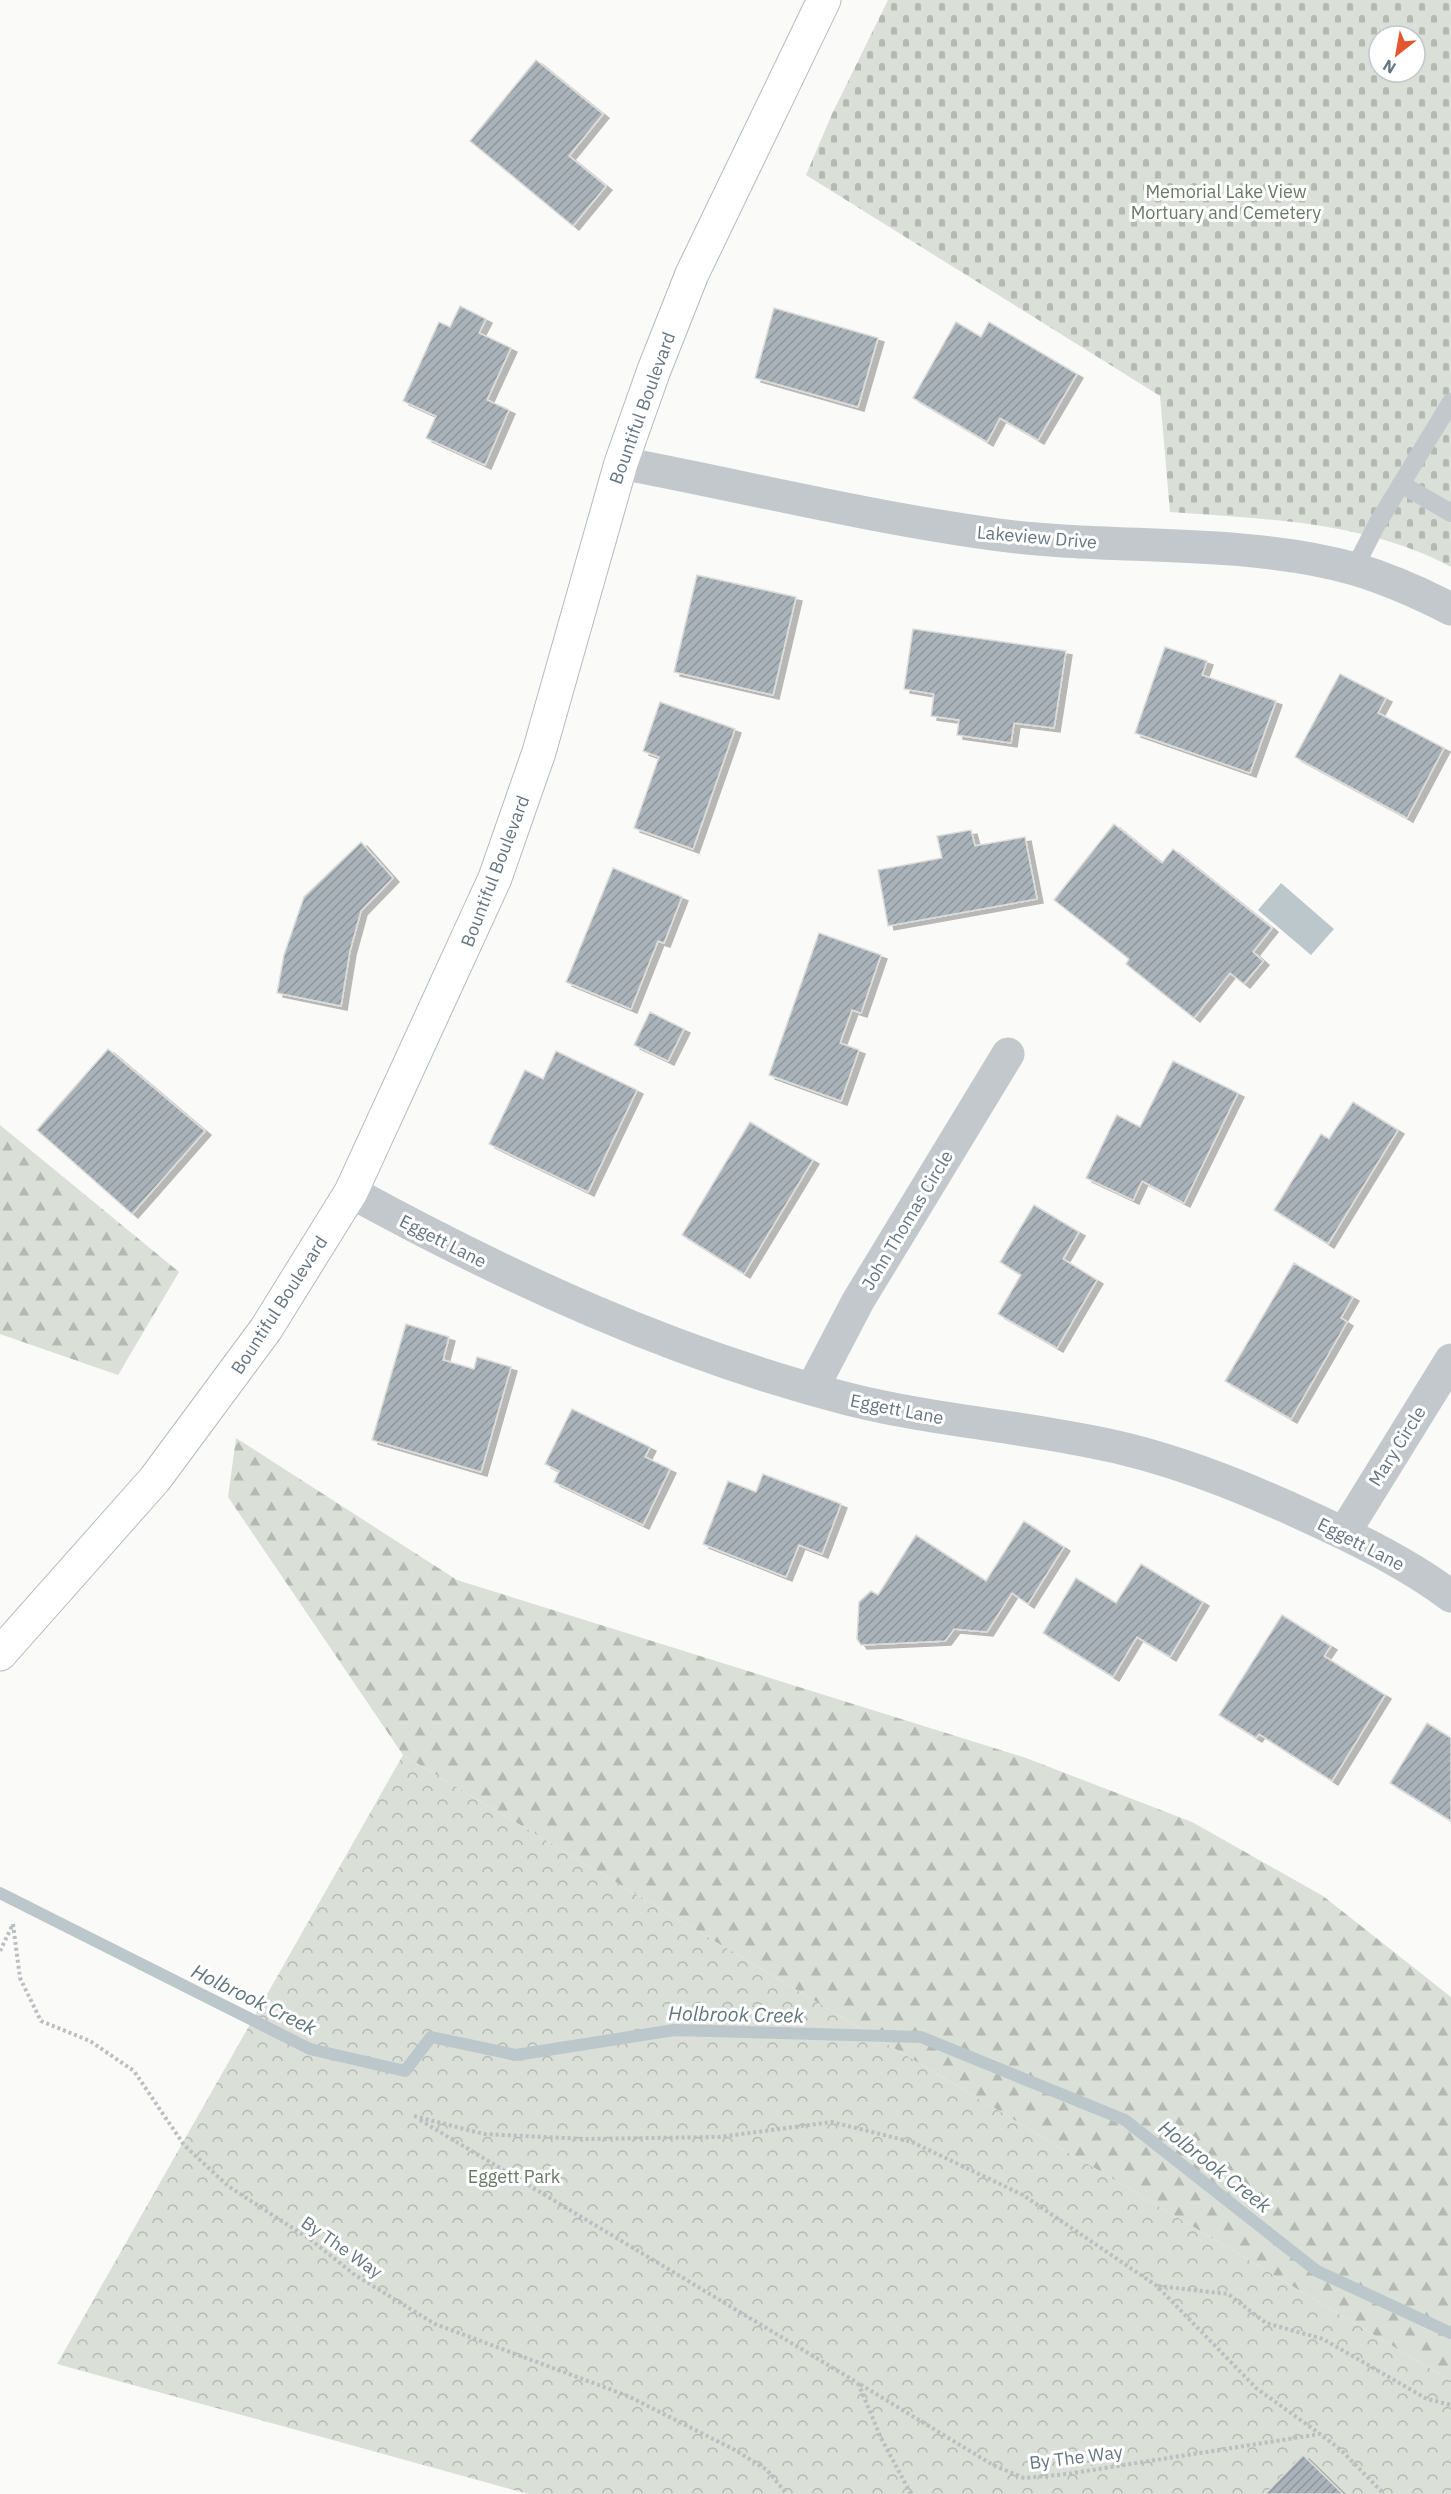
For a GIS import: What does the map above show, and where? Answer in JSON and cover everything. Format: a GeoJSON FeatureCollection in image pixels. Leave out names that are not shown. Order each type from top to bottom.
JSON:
{"type":"FeatureCollection","features":[{"type":"Feature","properties":{"kind":"main road","name":"Bountiful Boulevard"},"geometry":{"type":"LineString","coordinates":[[0,1654],[155,1479],[266,1329],[351,1192],[409,1070],[495,878],[539,752],[621,463],[692,274],[824,0]]}},
{"type":"Feature","properties":{"kind":"street","name":"Lakeview Drive"},"geometry":{"type":"LineString","coordinates":[[621,463],[866,514],[942,527],[1059,541],[1256,553],[1354,569],[1411,589],[1451,609]]}},
{"type":"Feature","properties":{"kind":"street","name":"John Thomas Circle"},"geometry":{"type":"LineString","coordinates":[[812,1389],[858,1301],[1008,1054]]}},
{"type":"Feature","properties":{"kind":"street","name":"Eggett Lane"},"geometry":{"type":"LineString","coordinates":[[351,1192],[472,1256],[550,1293],[692,1350],[812,1389],[886,1408],[1090,1441],[1145,1454],[1242,1487],[1344,1533],[1392,1558],[1451,1596]]}},
{"type":"Feature","properties":{"kind":"street","name":"Mary Circle"},"geometry":{"type":"LineString","coordinates":[[1344,1533],[1451,1360]]}},
{"type":"Feature","properties":{"kind":"lane"},"geometry":{"type":"LineString","coordinates":[[1354,569],[1401,484],[1451,402]]}},
{"type":"Feature","properties":{"kind":"lane"},"geometry":{"type":"LineString","coordinates":[[1401,484],[1451,513]]}},
{"type":"Feature","properties":{"kind":"path","name":"By The Way"},"geometry":{"type":"LineString","coordinates":[[0,1951],[13,1924],[20,1978],[41,2021],[90,2041],[134,2071],[184,2145],[219,2178],[310,2240],[355,2275],[435,2324],[650,2406],[735,2450],[767,2470],[788,2494]]}},
{"type":"Feature","properties":{"kind":"path","name":"By The Way"},"geometry":{"type":"LineString","coordinates":[[1157,2286],[1023,2196],[912,2142],[832,2122],[719,2136],[584,2139],[484,2134],[414,2116],[993,2465],[1024,2478],[1067,2474],[1320,2434]]}},
{"type":"Feature","properties":{"kind":"path"},"geometry":{"type":"LineString","coordinates":[[1157,2286],[1228,2294],[1266,2323],[1323,2339],[1427,2399],[1451,2405]]}},
{"type":"Feature","properties":{"kind":"path"},"geometry":{"type":"LineString","coordinates":[[1157,2286],[1256,2388],[1341,2450],[1384,2494]]}},
{"type":"Feature","properties":{"kind":"path"},"geometry":{"type":"LineString","coordinates":[[858,2383],[881,2438],[910,2494]]}},
{"type":"Feature","properties":{"kind":"green space","name":"Memorial Lake View Mortuary and Cemetery"},"geometry":{"type":"Polygon","coordinates":[[[888,0],[1451,0],[1451,567],[1418,552],[1350,531],[1278,520],[1170,512],[1160,396],[806,175],[832,114],[888,0]]]}},
{"type":"Feature","properties":{"kind":"green space"},"geometry":{"type":"Polygon","coordinates":[[[0,1125],[179,1272],[118,1375],[0,1334],[0,1125]]]}},
{"type":"Feature","properties":{"kind":"green space"},"geometry":{"type":"Polygon","coordinates":[[[236,1438],[457,1580],[1026,1758],[1192,1822],[1323,1896],[1451,1997],[1451,2381],[403,1755],[228,1497],[236,1438]]]}},
{"type":"Feature","properties":{"kind":"green space","name":"Eggett Park"},"geometry":{"type":"Polygon","coordinates":[[[403,1755],[1451,2381],[1451,2494],[528,2494],[57,2364],[403,1755]]]}},
{"type":"Feature","properties":{"kind":"shaded area"},"geometry":{"type":"Polygon","coordinates":[[[1281,883],[1334,929],[1311,955],[1258,910],[1281,883]]]}},
{"type":"Feature","properties":{"kind":"building"},"geometry":{"type":"Polygon","coordinates":[[[536,60],[603,114],[569,156],[606,186],[573,226],[470,141],[536,60]]]}},
{"type":"Feature","properties":{"kind":"building"},"geometry":{"type":"Polygon","coordinates":[[[460,306],[486,319],[479,333],[511,348],[487,400],[509,410],[485,465],[426,438],[436,416],[403,401],[439,322],[450,327],[460,306]]]}},
{"type":"Feature","properties":{"kind":"building"},"geometry":{"type":"Polygon","coordinates":[[[774,308],[878,338],[858,407],[755,378],[774,308]]]}},
{"type":"Feature","properties":{"kind":"building"},"geometry":{"type":"Polygon","coordinates":[[[956,322],[981,337],[989,322],[1077,374],[1038,440],[1000,418],[987,442],[913,398],[956,322]]]}},
{"type":"Feature","properties":{"kind":"building"},"geometry":{"type":"Polygon","coordinates":[[[697,575],[796,597],[773,695],[674,672],[697,575]]]}},
{"type":"Feature","properties":{"kind":"building"},"geometry":{"type":"Polygon","coordinates":[[[913,629],[1066,651],[1054,728],[1014,723],[1011,743],[957,735],[959,720],[931,716],[934,694],[904,689],[913,629]]]}},
{"type":"Feature","properties":{"kind":"building"},"geometry":{"type":"Polygon","coordinates":[[[1165,647],[1207,661],[1202,675],[1276,701],[1250,773],[1135,733],[1165,647]]]}},
{"type":"Feature","properties":{"kind":"building"},"geometry":{"type":"Polygon","coordinates":[[[1340,674],[1386,698],[1378,713],[1444,748],[1407,818],[1295,757],[1340,674]]]}},
{"type":"Feature","properties":{"kind":"building"},"geometry":{"type":"Polygon","coordinates":[[[660,702],[735,729],[693,849],[634,828],[659,757],[643,751],[660,702]]]}},
{"type":"Feature","properties":{"kind":"building"},"geometry":{"type":"Polygon","coordinates":[[[1114,824],[1162,863],[1173,849],[1272,928],[1253,952],[1263,961],[1244,984],[1230,973],[1194,1018],[1126,964],[1129,959],[1054,900],[1114,824]]]}},
{"type":"Feature","properties":{"kind":"building"},"geometry":{"type":"Polygon","coordinates":[[[971,830],[975,846],[1025,837],[1037,899],[888,926],[878,870],[942,858],[937,836],[971,830]]]}},
{"type":"Feature","properties":{"kind":"building"},"geometry":{"type":"Polygon","coordinates":[[[361,842],[393,878],[361,911],[350,951],[341,1006],[277,993],[284,955],[304,897],[361,842]]]}},
{"type":"Feature","properties":{"kind":"building"},"geometry":{"type":"Polygon","coordinates":[[[613,868],[682,897],[664,943],[658,941],[631,1009],[566,982],[613,868]]]}},
{"type":"Feature","properties":{"kind":"building"},"geometry":{"type":"Polygon","coordinates":[[[819,933],[881,955],[861,1013],[852,1010],[840,1043],[859,1050],[841,1101],[769,1075],[819,933]]]}},
{"type":"Feature","properties":{"kind":"building"},"geometry":{"type":"Polygon","coordinates":[[[650,1012],[684,1029],[668,1061],[634,1045],[650,1012]]]}},
{"type":"Feature","properties":{"kind":"building"},"geometry":{"type":"Polygon","coordinates":[[[108,1049],[205,1131],[132,1214],[37,1130],[108,1049]]]}},
{"type":"Feature","properties":{"kind":"building"},"geometry":{"type":"Polygon","coordinates":[[[556,1051],[637,1090],[588,1192],[489,1144],[525,1070],[543,1079],[556,1051]]]}},
{"type":"Feature","properties":{"kind":"building"},"geometry":{"type":"Polygon","coordinates":[[[1173,1061],[1238,1093],[1184,1203],[1142,1181],[1133,1200],[1086,1178],[1117,1115],[1140,1127],[1173,1061]]]}},
{"type":"Feature","properties":{"kind":"building"},"geometry":{"type":"Polygon","coordinates":[[[1353,1102],[1398,1130],[1328,1244],[1274,1210],[1321,1134],[1329,1139],[1353,1102]]]}},
{"type":"Feature","properties":{"kind":"building"},"geometry":{"type":"Polygon","coordinates":[[[750,1122],[813,1160],[744,1274],[682,1235],[750,1122]]]}},
{"type":"Feature","properties":{"kind":"building"},"geometry":{"type":"Polygon","coordinates":[[[1034,1205],[1079,1232],[1063,1259],[1097,1280],[1057,1348],[998,1314],[1021,1275],[1000,1262],[1034,1205]]]}},
{"type":"Feature","properties":{"kind":"building"},"geometry":{"type":"Polygon","coordinates":[[[1294,1263],[1353,1297],[1341,1318],[1347,1322],[1291,1419],[1225,1381],[1294,1263]]]}},
{"type":"Feature","properties":{"kind":"building"},"geometry":{"type":"Polygon","coordinates":[[[406,1324],[449,1337],[443,1360],[474,1369],[477,1357],[511,1367],[481,1472],[372,1440],[406,1324]]]}},
{"type":"Feature","properties":{"kind":"building"},"geometry":{"type":"Polygon","coordinates":[[[572,1409],[650,1447],[645,1457],[670,1469],[643,1525],[554,1482],[559,1471],[545,1464],[572,1409]]]}},
{"type":"Feature","properties":{"kind":"building"},"geometry":{"type":"Polygon","coordinates":[[[763,1474],[841,1504],[822,1554],[799,1545],[786,1577],[703,1544],[728,1481],[756,1492],[763,1474]]]}},
{"type":"Feature","properties":{"kind":"building"},"geometry":{"type":"Polygon","coordinates":[[[1024,1521],[1064,1547],[1028,1604],[1012,1593],[987,1632],[954,1629],[945,1641],[861,1645],[857,1639],[859,1602],[871,1591],[878,1595],[916,1535],[986,1581],[1024,1521]]]}},
{"type":"Feature","properties":{"kind":"building"},"geometry":{"type":"Polygon","coordinates":[[[1141,1564],[1203,1602],[1170,1657],[1137,1637],[1113,1677],[1043,1633],[1076,1578],[1116,1603],[1141,1564]]]}},
{"type":"Feature","properties":{"kind":"building"},"geometry":{"type":"Polygon","coordinates":[[[1282,1615],[1331,1646],[1324,1656],[1385,1695],[1332,1781],[1259,1734],[1256,1738],[1219,1715],[1282,1615]]]}},
{"type":"Feature","properties":{"kind":"building"},"geometry":{"type":"Polygon","coordinates":[[[1427,1723],[1451,1738],[1451,1821],[1390,1783],[1427,1723]]]}},
{"type":"Feature","properties":{"kind":"building"},"geometry":{"type":"Polygon","coordinates":[[[1303,2455],[1343,2494],[1265,2494],[1303,2455]]]}},
{"type":"Feature","properties":{"kind":"waterway","name":"Holbrook Creek"},"geometry":{"type":"LineString","coordinates":[[0,1893],[310,2049],[405,2071],[431,2037],[516,2055],[674,2030],[921,2037],[1125,2120],[1317,2271],[1451,2333]]}}]}
